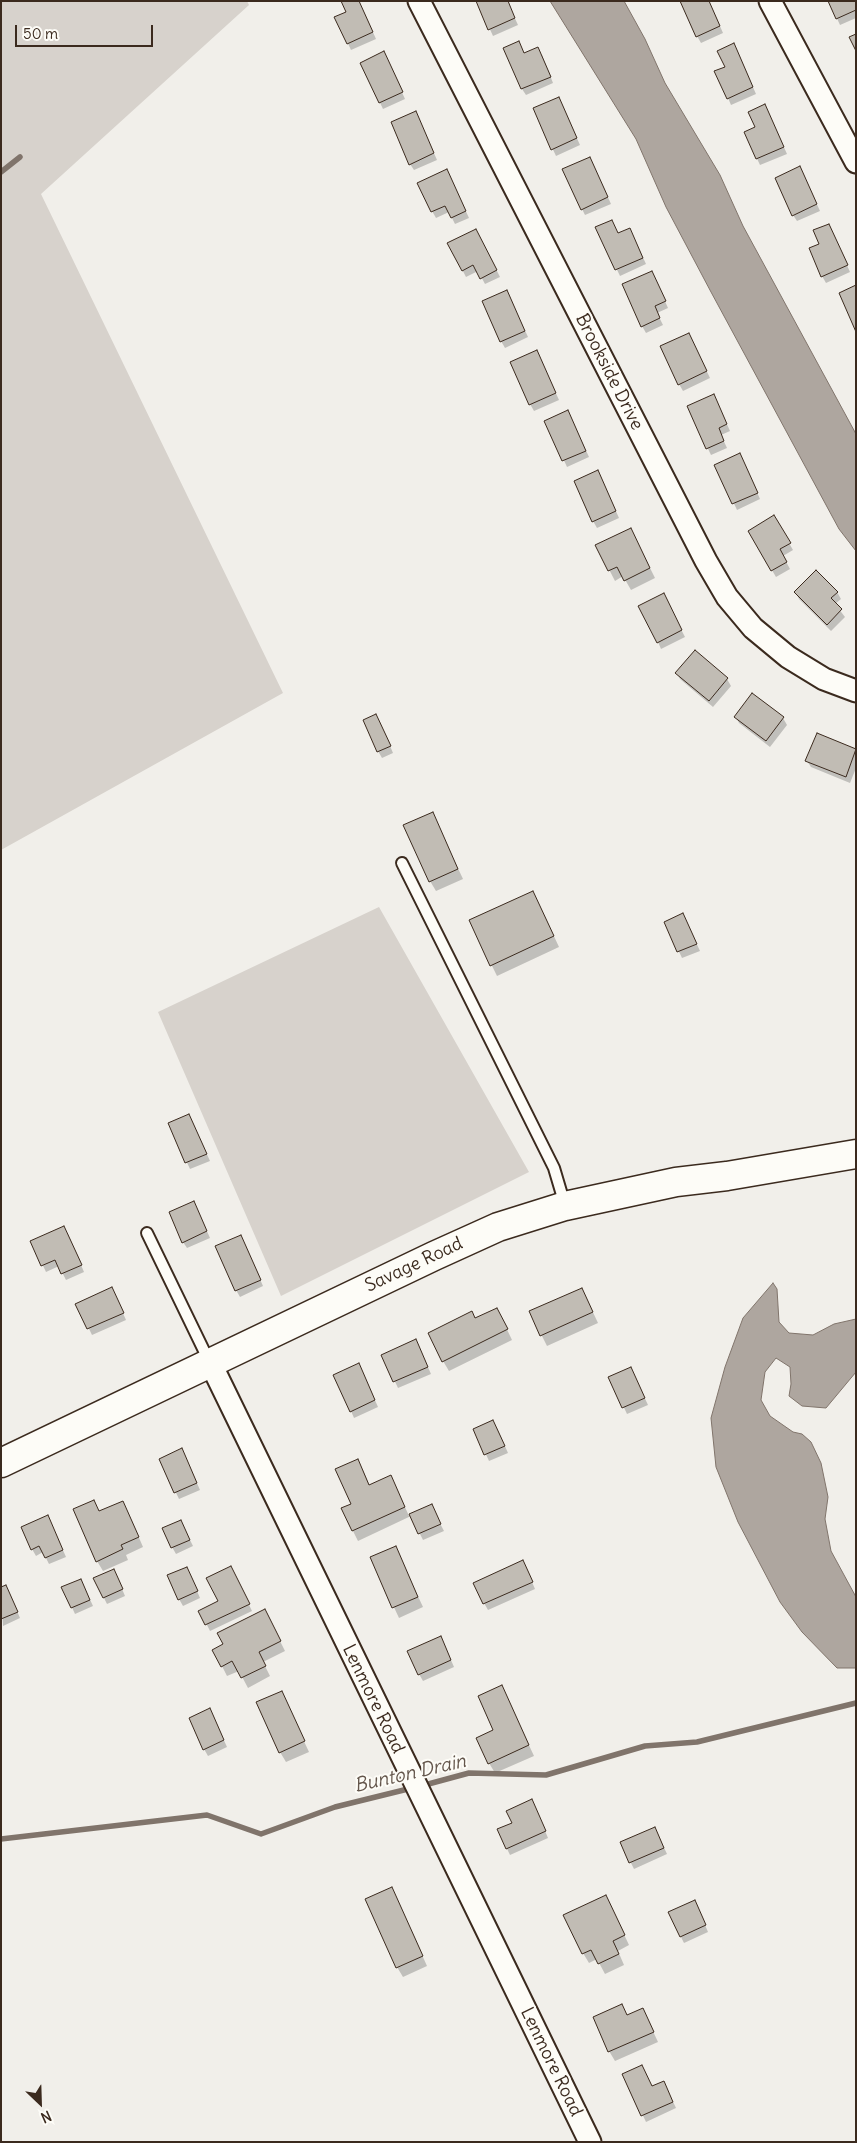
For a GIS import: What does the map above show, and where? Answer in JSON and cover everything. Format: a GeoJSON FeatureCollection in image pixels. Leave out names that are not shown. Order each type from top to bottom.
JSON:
{"type":"FeatureCollection","features":[{"type":"Feature","properties":{"kind":"street","name":"Brookside Drive"},"geometry":{"type":"LineString","coordinates":[[419,1],[702,552],[727,597],[753,628],[788,657],[824,679],[856,691]]}},
{"type":"Feature","properties":{"kind":"street"},"geometry":{"type":"LineString","coordinates":[[770,1],[856,162]]}},
{"type":"Feature","properties":{"kind":"street","name":"Savage Road"},"geometry":{"type":"LineString","coordinates":[[1,1463],[210,1362],[498,1227],[565,1206],[676,1182],[856,1154]]}},
{"type":"Feature","properties":{"kind":"street","name":"Lenmore Road"},"geometry":{"type":"LineString","coordinates":[[210,1362],[590,2142]]}},
{"type":"Feature","properties":{"kind":"lane"},"geometry":{"type":"LineString","coordinates":[[402,863],[554,1168],[565,1206]]}},
{"type":"Feature","properties":{"kind":"lane"},"geometry":{"type":"LineString","coordinates":[[147,1233],[210,1362]]}},
{"type":"Feature","properties":{"kind":"shaded area"},"geometry":{"type":"Polygon","coordinates":[[[1,1],[247,1],[249,5],[41,194],[283,693],[1,850],[1,1]]]}},
{"type":"Feature","properties":{"kind":"shaded area"},"geometry":{"type":"Polygon","coordinates":[[[550,1],[624,1],[645,39],[665,83],[720,175],[743,226],[856,434],[856,551],[839,529],[711,292],[666,207],[636,139],[550,1]]]}},
{"type":"Feature","properties":{"kind":"shaded area"},"geometry":{"type":"Polygon","coordinates":[[[379,907],[529,1172],[281,1296],[158,1012],[379,907]]]}},
{"type":"Feature","properties":{"kind":"shaded area"},"geometry":{"type":"Polygon","coordinates":[[[773,1283],[777,1289],[779,1322],[789,1333],[813,1335],[834,1324],[856,1319],[856,1372],[826,1408],[802,1406],[789,1396],[791,1384],[790,1367],[776,1358],[765,1372],[761,1400],[770,1416],[793,1432],[802,1434],[811,1442],[821,1463],[828,1497],[825,1519],[831,1551],[856,1597],[856,1668],[837,1668],[802,1632],[780,1602],[738,1522],[716,1467],[711,1418],[725,1367],[743,1318],[773,1283]]]}},
{"type":"Feature","properties":{"kind":"building"},"geometry":{"type":"Polygon","coordinates":[[[341,1],[359,1],[373,32],[347,44],[334,17],[346,12],[341,1]]]}},
{"type":"Feature","properties":{"kind":"building"},"geometry":{"type":"Polygon","coordinates":[[[476,1],[508,1],[515,18],[488,30],[476,1]]]}},
{"type":"Feature","properties":{"kind":"building"},"geometry":{"type":"Polygon","coordinates":[[[680,1],[709,1],[720,26],[696,37],[680,1]]]}},
{"type":"Feature","properties":{"kind":"building"},"geometry":{"type":"Polygon","coordinates":[[[828,1],[856,1],[856,10],[836,19],[828,1]]]}},
{"type":"Feature","properties":{"kind":"building"},"geometry":{"type":"Polygon","coordinates":[[[856,34],[856,51],[849,37],[856,34]]]}},
{"type":"Feature","properties":{"kind":"building"},"geometry":{"type":"Polygon","coordinates":[[[519,41],[524,53],[538,47],[551,77],[521,89],[503,48],[519,41]]]}},
{"type":"Feature","properties":{"kind":"building"},"geometry":{"type":"Polygon","coordinates":[[[734,43],[753,87],[727,99],[714,71],[725,67],[717,51],[734,43]]]}},
{"type":"Feature","properties":{"kind":"building"},"geometry":{"type":"Polygon","coordinates":[[[384,51],[403,92],[379,103],[360,63],[384,51]]]}},
{"type":"Feature","properties":{"kind":"building"},"geometry":{"type":"Polygon","coordinates":[[[559,97],[577,138],[551,150],[533,108],[559,97]]]}},
{"type":"Feature","properties":{"kind":"building"},"geometry":{"type":"Polygon","coordinates":[[[765,104],[784,147],[756,159],[744,132],[755,127],[748,112],[765,104]]]}},
{"type":"Feature","properties":{"kind":"building"},"geometry":{"type":"Polygon","coordinates":[[[416,111],[434,153],[409,165],[391,122],[416,111]]]}},
{"type":"Feature","properties":{"kind":"building"},"geometry":{"type":"Polygon","coordinates":[[[590,157],[608,197],[581,210],[562,169],[590,157]]]}},
{"type":"Feature","properties":{"kind":"building"},"geometry":{"type":"Polygon","coordinates":[[[800,166],[817,204],[792,216],[775,178],[800,166]]]}},
{"type":"Feature","properties":{"kind":"building"},"geometry":{"type":"Polygon","coordinates":[[[447,169],[466,211],[451,218],[445,206],[431,212],[417,183],[447,169]]]}},
{"type":"Feature","properties":{"kind":"building"},"geometry":{"type":"Polygon","coordinates":[[[612,220],[618,233],[630,228],[643,258],[615,270],[595,227],[612,220]]]}},
{"type":"Feature","properties":{"kind":"building"},"geometry":{"type":"Polygon","coordinates":[[[829,224],[848,265],[821,277],[809,248],[819,244],[813,230],[829,224]]]}},
{"type":"Feature","properties":{"kind":"building"},"geometry":{"type":"Polygon","coordinates":[[[476,229],[497,270],[480,279],[473,265],[462,271],[447,243],[476,229]]]}},
{"type":"Feature","properties":{"kind":"building"},"geometry":{"type":"Polygon","coordinates":[[[652,271],[666,301],[655,306],[660,318],[641,327],[622,284],[652,271]]]}},
{"type":"Feature","properties":{"kind":"building"},"geometry":{"type":"Polygon","coordinates":[[[856,285],[856,332],[839,293],[856,285]]]}},
{"type":"Feature","properties":{"kind":"building"},"geometry":{"type":"Polygon","coordinates":[[[507,290],[525,331],[500,342],[482,301],[507,290]]]}},
{"type":"Feature","properties":{"kind":"building"},"geometry":{"type":"Polygon","coordinates":[[[689,333],[707,371],[678,385],[660,346],[689,333]]]}},
{"type":"Feature","properties":{"kind":"building"},"geometry":{"type":"Polygon","coordinates":[[[537,350],[556,393],[529,405],[510,362],[537,350]]]}},
{"type":"Feature","properties":{"kind":"building"},"geometry":{"type":"Polygon","coordinates":[[[714,394],[727,424],[719,428],[724,441],[706,449],[687,406],[714,394]]]}},
{"type":"Feature","properties":{"kind":"building"},"geometry":{"type":"Polygon","coordinates":[[[568,410],[586,451],[562,461],[544,421],[568,410]]]}},
{"type":"Feature","properties":{"kind":"building"},"geometry":{"type":"Polygon","coordinates":[[[740,453],[758,493],[732,504],[714,465],[740,453]]]}},
{"type":"Feature","properties":{"kind":"building"},"geometry":{"type":"Polygon","coordinates":[[[598,470],[616,511],[592,522],[574,481],[598,470]]]}},
{"type":"Feature","properties":{"kind":"building"},"geometry":{"type":"Polygon","coordinates":[[[774,515],[791,543],[780,549],[787,562],[771,571],[748,531],[774,515]]]}},
{"type":"Feature","properties":{"kind":"building"},"geometry":{"type":"Polygon","coordinates":[[[631,528],[650,568],[624,581],[617,567],[608,571],[595,545],[631,528]]]}},
{"type":"Feature","properties":{"kind":"building"},"geometry":{"type":"Polygon","coordinates":[[[816,570],[838,592],[831,598],[842,609],[827,625],[794,592],[816,570]]]}},
{"type":"Feature","properties":{"kind":"building"},"geometry":{"type":"Polygon","coordinates":[[[664,593],[682,630],[657,643],[638,606],[664,593]]]}},
{"type":"Feature","properties":{"kind":"building"},"geometry":{"type":"Polygon","coordinates":[[[695,650],[728,678],[709,701],[675,673],[695,650]]]}},
{"type":"Feature","properties":{"kind":"building"},"geometry":{"type":"Polygon","coordinates":[[[752,693],[784,717],[766,741],[734,717],[752,693]]]}},
{"type":"Feature","properties":{"kind":"building"},"geometry":{"type":"Polygon","coordinates":[[[376,714],[391,746],[377,752],[363,720],[376,714]]]}},
{"type":"Feature","properties":{"kind":"building"},"geometry":{"type":"Polygon","coordinates":[[[817,733],[856,749],[846,777],[805,761],[817,733]]]}},
{"type":"Feature","properties":{"kind":"building"},"geometry":{"type":"Polygon","coordinates":[[[433,812],[458,869],[429,882],[403,825],[433,812]]]}},
{"type":"Feature","properties":{"kind":"building"},"geometry":{"type":"Polygon","coordinates":[[[533,891],[554,936],[490,966],[469,920],[533,891]]]}},
{"type":"Feature","properties":{"kind":"building"},"geometry":{"type":"Polygon","coordinates":[[[683,913],[697,944],[677,952],[664,922],[683,913]]]}},
{"type":"Feature","properties":{"kind":"building"},"geometry":{"type":"Polygon","coordinates":[[[189,1114],[207,1154],[185,1163],[168,1123],[189,1114]]]}},
{"type":"Feature","properties":{"kind":"building"},"geometry":{"type":"Polygon","coordinates":[[[194,1201],[207,1231],[182,1243],[169,1212],[194,1201]]]}},
{"type":"Feature","properties":{"kind":"building"},"geometry":{"type":"Polygon","coordinates":[[[64,1226],[82,1265],[61,1274],[55,1260],[41,1266],[30,1241],[64,1226]]]}},
{"type":"Feature","properties":{"kind":"building"},"geometry":{"type":"Polygon","coordinates":[[[241,1235],[261,1280],[235,1291],[215,1246],[241,1235]]]}},
{"type":"Feature","properties":{"kind":"building"},"geometry":{"type":"Polygon","coordinates":[[[112,1287],[124,1313],[87,1329],[75,1304],[112,1287]]]}},
{"type":"Feature","properties":{"kind":"building"},"geometry":{"type":"Polygon","coordinates":[[[582,1288],[593,1312],[540,1336],[529,1311],[582,1288]]]}},
{"type":"Feature","properties":{"kind":"building"},"geometry":{"type":"Polygon","coordinates":[[[497,1308],[508,1329],[442,1362],[428,1333],[472,1311],[475,1318],[497,1308]]]}},
{"type":"Feature","properties":{"kind":"building"},"geometry":{"type":"Polygon","coordinates":[[[416,1339],[428,1367],[393,1382],[381,1355],[416,1339]]]}},
{"type":"Feature","properties":{"kind":"building"},"geometry":{"type":"Polygon","coordinates":[[[359,1363],[375,1400],[350,1412],[333,1375],[359,1363]]]}},
{"type":"Feature","properties":{"kind":"building"},"geometry":{"type":"Polygon","coordinates":[[[631,1367],[645,1398],[622,1408],[608,1377],[631,1367]]]}},
{"type":"Feature","properties":{"kind":"building"},"geometry":{"type":"Polygon","coordinates":[[[493,1420],[505,1446],[484,1455],[473,1429],[493,1420]]]}},
{"type":"Feature","properties":{"kind":"building"},"geometry":{"type":"Polygon","coordinates":[[[182,1448],[197,1483],[174,1493],[159,1459],[182,1448]]]}},
{"type":"Feature","properties":{"kind":"building"},"geometry":{"type":"Polygon","coordinates":[[[358,1459],[369,1485],[391,1475],[405,1507],[352,1531],[341,1508],[351,1504],[335,1469],[358,1459]]]}},
{"type":"Feature","properties":{"kind":"building"},"geometry":{"type":"Polygon","coordinates":[[[94,1500],[99,1511],[123,1501],[139,1537],[121,1545],[123,1549],[96,1562],[73,1509],[94,1500]]]}},
{"type":"Feature","properties":{"kind":"building"},"geometry":{"type":"Polygon","coordinates":[[[432,1504],[441,1524],[418,1534],[409,1514],[432,1504]]]}},
{"type":"Feature","properties":{"kind":"building"},"geometry":{"type":"Polygon","coordinates":[[[48,1515],[63,1550],[45,1558],[39,1546],[31,1550],[21,1527],[48,1515]]]}},
{"type":"Feature","properties":{"kind":"building"},"geometry":{"type":"Polygon","coordinates":[[[181,1520],[190,1540],[171,1548],[162,1528],[181,1520]]]}},
{"type":"Feature","properties":{"kind":"building"},"geometry":{"type":"Polygon","coordinates":[[[396,1546],[418,1597],[392,1608],[370,1557],[396,1546]]]}},
{"type":"Feature","properties":{"kind":"building"},"geometry":{"type":"Polygon","coordinates":[[[523,1560],[533,1582],[483,1604],[473,1583],[523,1560]]]}},
{"type":"Feature","properties":{"kind":"building"},"geometry":{"type":"Polygon","coordinates":[[[231,1566],[250,1604],[205,1625],[198,1611],[218,1601],[206,1578],[231,1566]]]}},
{"type":"Feature","properties":{"kind":"building"},"geometry":{"type":"Polygon","coordinates":[[[187,1567],[198,1591],[178,1600],[167,1575],[187,1567]]]}},
{"type":"Feature","properties":{"kind":"building"},"geometry":{"type":"Polygon","coordinates":[[[114,1569],[123,1589],[103,1598],[93,1578],[114,1569]]]}},
{"type":"Feature","properties":{"kind":"building"},"geometry":{"type":"Polygon","coordinates":[[[81,1579],[90,1600],[71,1608],[61,1587],[81,1579]]]}},
{"type":"Feature","properties":{"kind":"building"},"geometry":{"type":"Polygon","coordinates":[[[6,1585],[18,1612],[1,1619],[1,1587],[6,1585]]]}},
{"type":"Feature","properties":{"kind":"building"},"geometry":{"type":"Polygon","coordinates":[[[265,1609],[281,1641],[259,1652],[266,1666],[241,1678],[232,1661],[221,1667],[212,1650],[223,1644],[217,1633],[265,1609]]]}},
{"type":"Feature","properties":{"kind":"building"},"geometry":{"type":"Polygon","coordinates":[[[441,1636],[451,1660],[418,1675],[407,1651],[441,1636]]]}},
{"type":"Feature","properties":{"kind":"building"},"geometry":{"type":"Polygon","coordinates":[[[502,1685],[529,1745],[488,1764],[476,1738],[493,1730],[478,1696],[502,1685]]]}},
{"type":"Feature","properties":{"kind":"building"},"geometry":{"type":"Polygon","coordinates":[[[282,1691],[305,1741],[279,1753],[256,1702],[282,1691]]]}},
{"type":"Feature","properties":{"kind":"building"},"geometry":{"type":"Polygon","coordinates":[[[210,1708],[224,1740],[203,1750],[189,1718],[210,1708]]]}},
{"type":"Feature","properties":{"kind":"building"},"geometry":{"type":"Polygon","coordinates":[[[532,1799],[546,1831],[506,1849],[497,1829],[512,1823],[506,1811],[532,1799]]]}},
{"type":"Feature","properties":{"kind":"building"},"geometry":{"type":"Polygon","coordinates":[[[655,1827],[664,1848],[629,1863],[620,1842],[655,1827]]]}},
{"type":"Feature","properties":{"kind":"building"},"geometry":{"type":"Polygon","coordinates":[[[392,1887],[423,1956],[396,1968],[365,1899],[392,1887]]]}},
{"type":"Feature","properties":{"kind":"building"},"geometry":{"type":"Polygon","coordinates":[[[606,1895],[625,1935],[613,1941],[619,1954],[598,1964],[591,1950],[582,1954],[563,1915],[606,1895]]]}},
{"type":"Feature","properties":{"kind":"building"},"geometry":{"type":"Polygon","coordinates":[[[695,1900],[706,1925],[680,1937],[668,1912],[695,1900]]]}},
{"type":"Feature","properties":{"kind":"building"},"geometry":{"type":"Polygon","coordinates":[[[622,2004],[627,2015],[643,2008],[654,2032],[608,2052],[593,2017],[622,2004]]]}},
{"type":"Feature","properties":{"kind":"building"},"geometry":{"type":"Polygon","coordinates":[[[642,2065],[652,2086],[664,2081],[673,2102],[641,2116],[622,2074],[642,2065]]]}},
{"type":"Feature","properties":{"kind":"waterway"},"geometry":{"type":"LineString","coordinates":[[1,172],[20,157]]}},
{"type":"Feature","properties":{"kind":"waterway","name":"Bunton Drain"},"geometry":{"type":"LineString","coordinates":[[421,1786],[469,1773],[546,1775],[645,1746],[697,1742],[856,1703]]}},
{"type":"Feature","properties":{"kind":"waterway","name":"Bunton Drain"},"geometry":{"type":"LineString","coordinates":[[1,1839],[207,1815],[261,1834],[335,1807],[412,1788]]}}]}
